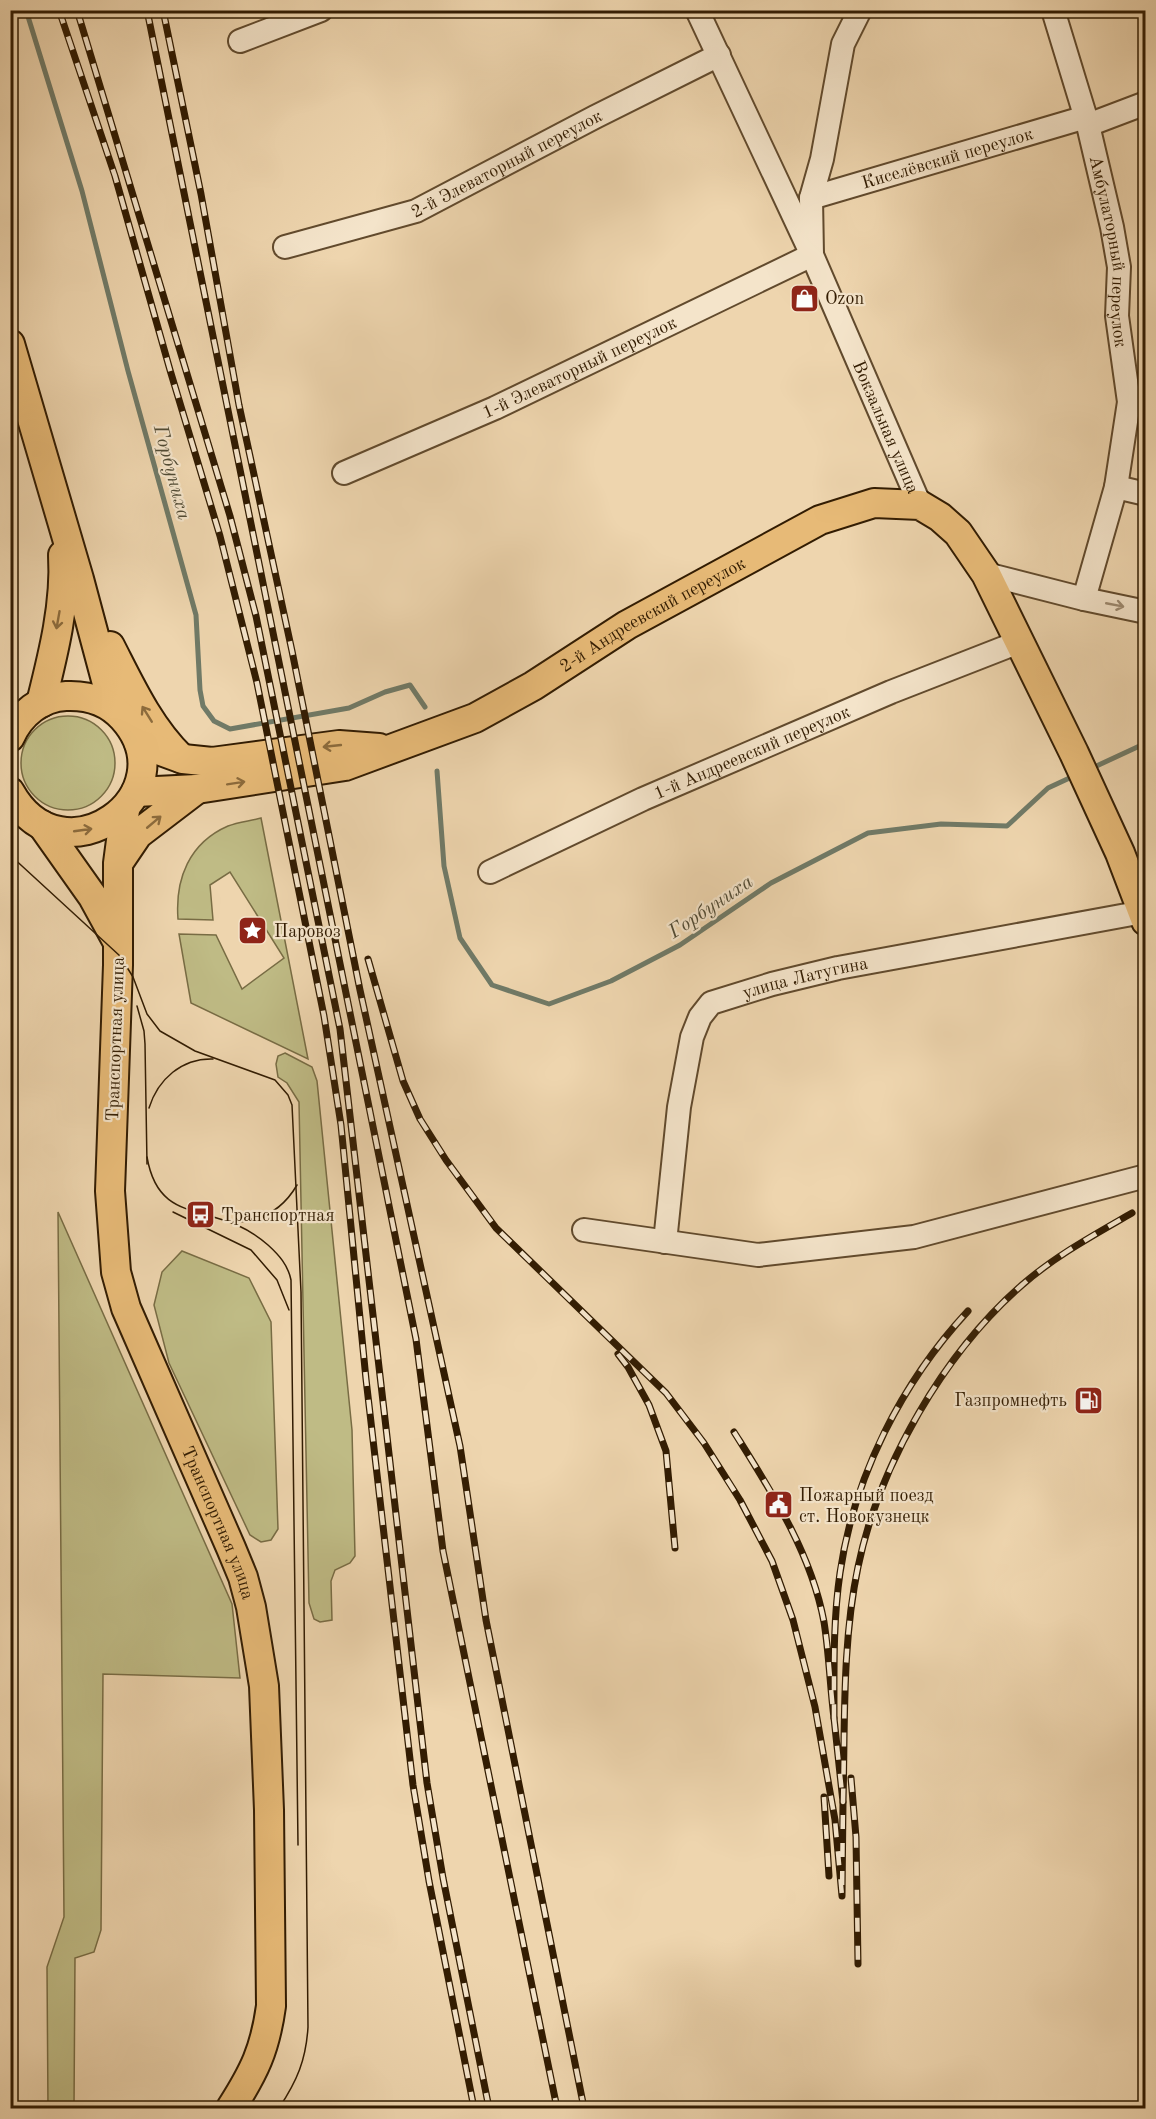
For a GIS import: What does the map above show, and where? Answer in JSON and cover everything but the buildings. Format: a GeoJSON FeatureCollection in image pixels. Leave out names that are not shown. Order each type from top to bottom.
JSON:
{"type":"FeatureCollection","features":[{"type":"Feature","properties":{"kind":"main road"},"geometry":{"type":"LineString","coordinates":[[10,344],[106,680],[117,710]]}},
{"type":"Feature","properties":{"kind":"main road","name":"2-й Андреевский переулок"},"geometry":{"type":"LineString","coordinates":[[130,801],[345,766],[476,718],[533,686],[627,625],[820,520],[874,503],[920,505]]}},
{"type":"Feature","properties":{"kind":"main road","name":"Вокзальная улица"},"geometry":{"type":"LineString","coordinates":[[920,505],[940,517],[958,533],[986,574],[1074,753],[1120,853],[1144,916]]}},
{"type":"Feature","properties":{"kind":"main road"},"geometry":{"type":"LineString","coordinates":[[41,703],[65,580],[60,520]]}},
{"type":"Feature","properties":{"kind":"main road"},"geometry":{"type":"LineString","coordinates":[[79,579],[99,626],[144,710],[161,737],[183,759]]}},
{"type":"Feature","properties":{"kind":"main road"},"geometry":{"type":"LineString","coordinates":[[10,737],[14,728],[28,712],[41,703],[60,696],[80,695],[99,700],[117,710],[130,725],[139,743],[183,759],[212,762],[339,745],[390,748]]}},
{"type":"Feature","properties":{"kind":"main road","name":"Транспортная улица"},"geometry":{"type":"LineString","coordinates":[[139,743],[142,759],[141,776],[130,801],[118,863],[110,1191],[116,1272],[126,1308],[243,1577],[251,1607],[264,1686],[269,1810],[271,2006],[267,2036],[260,2054],[252,2074],[231,2108]]}},
{"type":"Feature","properties":{"kind":"main road"},"geometry":{"type":"LineString","coordinates":[[118,863],[138,834],[197,789]]}},
{"type":"Feature","properties":{"kind":"main road"},"geometry":{"type":"LineString","coordinates":[[10,792],[28,816],[42,825],[63,832],[86,831],[107,824],[130,801]]}},
{"type":"Feature","properties":{"kind":"main road"},"geometry":{"type":"LineString","coordinates":[[42,825],[93,897],[117,942]]}},
{"type":"Feature","properties":{"kind":"street"},"geometry":{"type":"LineString","coordinates":[[240,40],[321,10]]}},
{"type":"Feature","properties":{"kind":"street","name":"Вокзальная улица"},"geometry":{"type":"LineString","coordinates":[[697,10],[812,255],[920,505]]}},
{"type":"Feature","properties":{"kind":"street"},"geometry":{"type":"LineString","coordinates":[[812,255],[811,198],[822,159],[843,44],[860,10]]}},
{"type":"Feature","properties":{"kind":"street","name":"Амбулаторный переулок"},"geometry":{"type":"LineString","coordinates":[[1053,10],[1087,121],[1112,227],[1119,267],[1117,316],[1129,402],[1116,487],[1084,599]]}},
{"type":"Feature","properties":{"kind":"street","name":"2-й Элеваторный переулок"},"geometry":{"type":"LineString","coordinates":[[285,247],[416,211],[719,55]]}},
{"type":"Feature","properties":{"kind":"street","name":"Киселёвский переулок"},"geometry":{"type":"LineString","coordinates":[[811,198],[1146,103]]}},
{"type":"Feature","properties":{"kind":"street","name":"1-й Элеваторный переулок"},"geometry":{"type":"LineString","coordinates":[[344,473],[495,408],[812,255]]}},
{"type":"Feature","properties":{"kind":"street"},"geometry":{"type":"LineString","coordinates":[[1116,487],[1146,494]]}},
{"type":"Feature","properties":{"kind":"street"},"geometry":{"type":"LineString","coordinates":[[986,574],[1146,612]]}},
{"type":"Feature","properties":{"kind":"street","name":"1-й Андреевский переулок"},"geometry":{"type":"LineString","coordinates":[[490,872],[664,790],[891,692],[1019,642]]}},
{"type":"Feature","properties":{"kind":"street","name":"улица Латугина"},"geometry":{"type":"LineString","coordinates":[[665,1242],[678,1107],[692,1037],[700,1017],[711,1003],[772,984],[838,968],[1144,916]]}},
{"type":"Feature","properties":{"kind":"street"},"geometry":{"type":"LineString","coordinates":[[585,1230],[758,1255],[914,1237],[1146,1176]]}},
{"type":"Feature","properties":{"kind":"shaded area"},"geometry":{"type":"Polygon","coordinates":[[[68,716],[86,720],[101,730],[111,745],[115,763],[111,781],[101,796],[86,806],[68,810],[50,806],[35,796],[25,781],[21,763],[25,745],[35,730],[50,720],[68,716]]]}},
{"type":"Feature","properties":{"kind":"shaded area"},"geometry":{"type":"Polygon","coordinates":[[[261,818],[308,1059],[191,1003],[179,934],[216,935],[242,989],[284,958],[230,872],[210,885],[213,920],[178,919],[182,876],[194,852],[203,842],[228,826],[261,818]]]}},
{"type":"Feature","properties":{"kind":"shaded area"},"geometry":{"type":"Polygon","coordinates":[[[285,1053],[312,1067],[317,1081],[352,1430],[355,1556],[350,1563],[335,1570],[331,1581],[332,1620],[320,1622],[314,1619],[309,1603],[299,1102],[287,1083],[278,1077],[276,1064],[278,1056],[285,1053]]]}},
{"type":"Feature","properties":{"kind":"shaded area"},"geometry":{"type":"Polygon","coordinates":[[[58,1212],[232,1604],[240,1678],[103,1674],[101,1930],[94,1952],[75,1958],[74,2108],[48,2108],[47,1967],[64,1917],[58,1212]]]}},
{"type":"Feature","properties":{"kind":"shaded area"},"geometry":{"type":"Polygon","coordinates":[[[182,1251],[249,1278],[271,1322],[278,1529],[271,1540],[261,1542],[250,1535],[169,1363],[154,1305],[162,1272],[182,1251]]]}},
{"type":"Feature","properties":{"kind":"waterway","name":"Горбуниха"},"geometry":{"type":"LineString","coordinates":[[26,10],[82,191],[128,371],[196,615],[203,706],[214,721],[230,729],[349,708],[385,692],[410,685],[425,707]]}},
{"type":"Feature","properties":{"kind":"waterway","name":"Горбуниха"},"geometry":{"type":"LineString","coordinates":[[1090,769],[1146,743]]}},
{"type":"Feature","properties":{"kind":"waterway","name":"Горбуниха"},"geometry":{"type":"LineString","coordinates":[[437,771],[444,866],[460,938],[492,985],[549,1004],[611,981],[680,945],[771,883],[868,833],[941,824],[1007,826],[1048,788],[1076,775]]}},
{"type":"Feature","properties":{"kind":"tram line"},"geometry":{"type":"LineString","coordinates":[[10,855],[120,956],[133,977],[147,1014],[160,1031],[195,1051],[275,1080],[288,1095],[292,1105],[301,1292],[308,2027],[300,2070],[279,2108]]}},
{"type":"Feature","properties":{"kind":"tram line"},"geometry":{"type":"LineString","coordinates":[[137,1006],[145,1044],[147,1164]]}},
{"type":"Feature","properties":{"kind":"tram line"},"geometry":{"type":"LineString","coordinates":[[149,1108],[158,1088],[173,1072],[191,1062],[213,1059]]}},
{"type":"Feature","properties":{"kind":"tram line"},"geometry":{"type":"LineString","coordinates":[[147,1157],[159,1190],[169,1199],[180,1206],[237,1225],[253,1234],[279,1257],[288,1270],[291,1280],[298,1845]]}},
{"type":"Feature","properties":{"kind":"tram line"},"geometry":{"type":"LineString","coordinates":[[233,1222],[253,1220],[271,1212],[285,1201],[297,1185]]}},
{"type":"Feature","properties":{"kind":"tram line"},"geometry":{"type":"LineString","coordinates":[[173,1212],[251,1250],[277,1280],[289,1310]]}},
{"type":"Feature","properties":{"kind":"railway"},"geometry":{"type":"LineString","coordinates":[[59,10],[115,176],[220,536],[257,683],[324,1016],[341,1125],[366,1379],[413,1785],[429,1881],[474,2108]]}},
{"type":"Feature","properties":{"kind":"railway"},"geometry":{"type":"LineString","coordinates":[[77,10],[230,516],[256,616],[340,1029],[427,1783],[443,1878],[489,2108]]}},
{"type":"Feature","properties":{"kind":"railway"},"geometry":{"type":"LineString","coordinates":[[147,10],[416,1339],[443,1551],[557,2108]]}},
{"type":"Feature","properties":{"kind":"railway"},"geometry":{"type":"LineString","coordinates":[[163,10],[201,194],[239,405],[292,651],[360,990],[460,1446],[486,1620],[584,2108]]}},
{"type":"Feature","properties":{"kind":"railway"},"geometry":{"type":"LineString","coordinates":[[368,959],[403,1081],[420,1119],[446,1160],[496,1228],[666,1393],[704,1443],[740,1500],[772,1561],[793,1620],[815,1707],[835,1820],[842,1896],[843,1802]]}},
{"type":"Feature","properties":{"kind":"railway"},"geometry":{"type":"LineString","coordinates":[[834,1718],[843,1802],[845,1684],[853,1596],[868,1528],[899,1451],[941,1377],[993,1312],[1048,1265],[1075,1246],[1132,1213]]}},
{"type":"Feature","properties":{"kind":"railway"},"geometry":{"type":"LineString","coordinates":[[734,1432],[788,1523],[810,1571],[824,1622],[834,1718],[836,1609],[840,1573],[857,1501],[884,1432],[902,1400],[922,1368],[968,1311]]}},
{"type":"Feature","properties":{"kind":"railway"},"geometry":{"type":"LineString","coordinates":[[618,1354],[649,1405],[666,1451],[675,1548]]}},
{"type":"Feature","properties":{"kind":"railway"},"geometry":{"type":"LineString","coordinates":[[851,1778],[856,1837],[858,1964]]}},
{"type":"Feature","properties":{"kind":"railway"},"geometry":{"type":"LineString","coordinates":[[824,1797],[829,1876]]}},
{"type":"Feature","properties":{"kind":"place","name":"Ozon"},"geometry":{"type":"Point","coordinates":[804,298]}},
{"type":"Feature","properties":{"kind":"place","name":"Паровоз"},"geometry":{"type":"Point","coordinates":[253,931]}},
{"type":"Feature","properties":{"kind":"place","name":"Транспортная"},"geometry":{"type":"Point","coordinates":[200,1215]}},
{"type":"Feature","properties":{"kind":"place","name":"Газпромнефть"},"geometry":{"type":"Point","coordinates":[1088,1400]}},
{"type":"Feature","properties":{"kind":"place","name":"Пожарный поезд ст. Новокузнецк"},"geometry":{"type":"Point","coordinates":[778,1505]}}]}
